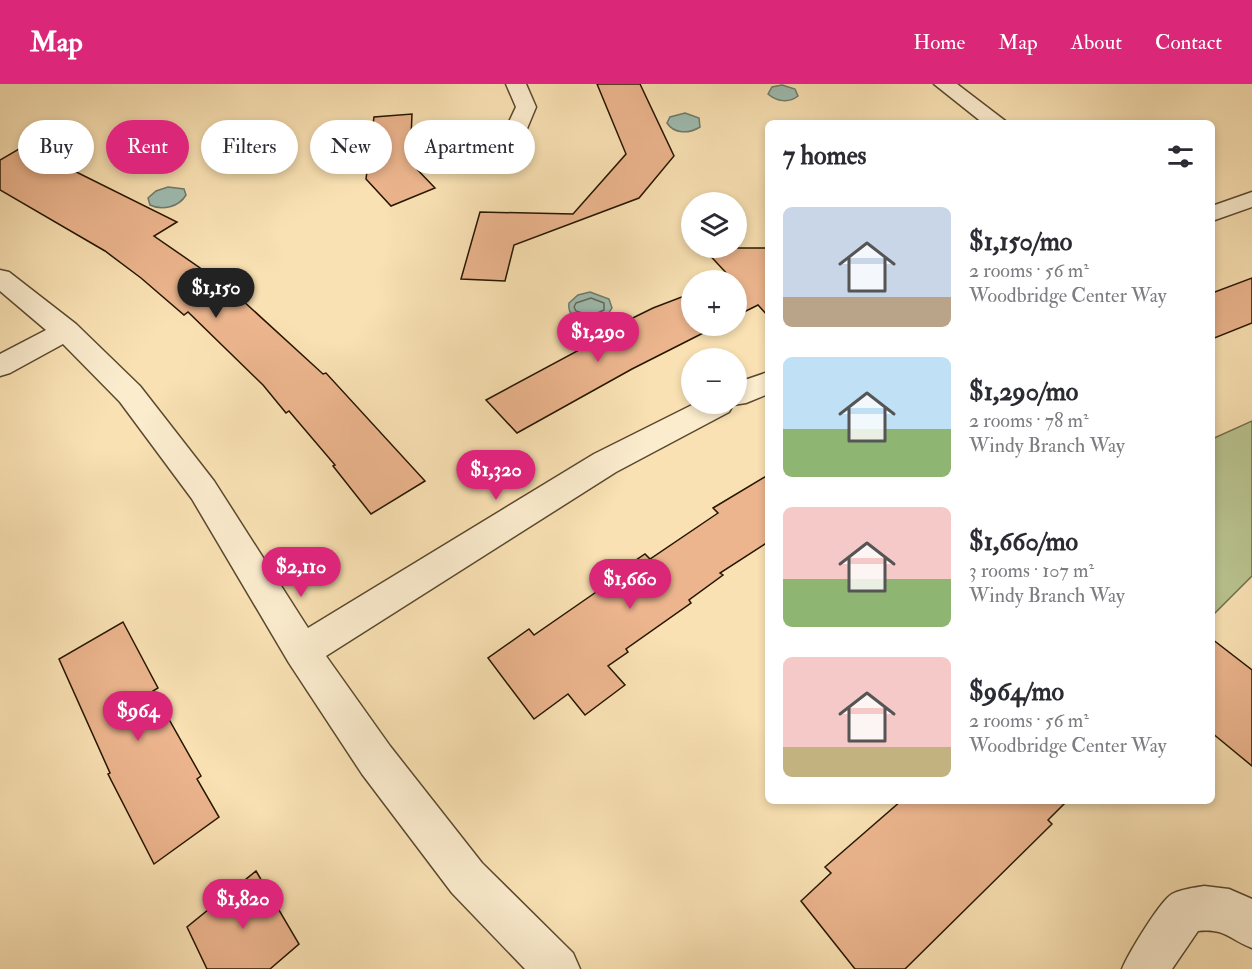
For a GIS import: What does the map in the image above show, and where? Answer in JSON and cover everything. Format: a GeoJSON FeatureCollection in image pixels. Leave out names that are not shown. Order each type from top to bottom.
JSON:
{"type":"FeatureCollection","features":[{"type":"Feature","properties":{"kind":"street"},"geometry":{"type":"LineString","coordinates":[[516,84],[526,107],[520,120]]}},
{"type":"Feature","properties":{"kind":"street"},"geometry":{"type":"LineString","coordinates":[[944,84],[993,120]]}},
{"type":"Feature","properties":{"kind":"street"},"geometry":{"type":"LineString","coordinates":[[1215,213],[1252,200]]}},
{"type":"Feature","properties":{"kind":"street"},"geometry":{"type":"LineString","coordinates":[[0,278],[66,331],[127,390],[203,490],[302,651],[376,760],[467,878],[557,969]]}},
{"type":"Feature","properties":{"kind":"street"},"geometry":{"type":"LineString","coordinates":[[0,366],[66,331]]}},
{"type":"Feature","properties":{"kind":"street"},"geometry":{"type":"LineString","coordinates":[[747,391],[765,383]]}},
{"type":"Feature","properties":{"kind":"street"},"geometry":{"type":"LineString","coordinates":[[302,651],[605,463],[701,414]]}},
{"type":"Feature","properties":{"kind":"street"},"geometry":{"type":"LineString","coordinates":[[1145,969],[1185,911],[1212,907],[1239,914],[1252,926]]}},
{"type":"Feature","properties":{"kind":"green space"},"geometry":{"type":"Polygon","coordinates":[[[1252,421],[1252,576],[1215,613],[1215,438],[1252,421]]]}},
{"type":"Feature","properties":{"kind":"water"},"geometry":{"type":"Polygon","coordinates":[[[782,85],[795,89],[798,96],[783,101],[768,94],[772,87],[782,85]]]}},
{"type":"Feature","properties":{"kind":"water"},"geometry":{"type":"Polygon","coordinates":[[[685,113],[699,118],[700,127],[682,132],[670,127],[667,123],[670,117],[685,113]]]}},
{"type":"Feature","properties":{"kind":"water"},"geometry":{"type":"Polygon","coordinates":[[[168,187],[184,189],[186,195],[170,207],[160,208],[150,205],[148,198],[156,191],[168,187]]]}},
{"type":"Feature","properties":{"kind":"water"},"geometry":{"type":"Polygon","coordinates":[[[590,292],[609,299],[612,308],[607,314],[594,321],[579,320],[570,311],[569,303],[578,295],[590,292]]]}},
{"type":"Feature","properties":{"kind":"building"},"geometry":{"type":"Polygon","coordinates":[[[597,84],[640,84],[674,156],[639,198],[514,245],[505,281],[461,279],[480,212],[573,214],[626,154],[597,84]]]}},
{"type":"Feature","properties":{"kind":"building"},"geometry":{"type":"Polygon","coordinates":[[[412,114],[412,120],[404,120],[404,174],[422,174],[435,188],[391,206],[366,179],[367,174],[392,174],[392,120],[374,120],[374,117],[412,114]]]}},
{"type":"Feature","properties":{"kind":"building"},"geometry":{"type":"Polygon","coordinates":[[[18,150],[18,174],[80,174],[177,222],[154,236],[229,288],[323,374],[326,373],[425,481],[371,514],[333,466],[335,465],[289,411],[286,413],[263,385],[188,312],[184,315],[105,251],[0,190],[0,160],[18,150]]]}},
{"type":"Feature","properties":{"kind":"building"},"geometry":{"type":"Polygon","coordinates":[[[747,248],[765,248],[765,313],[758,305],[747,310],[747,270],[724,270],[712,258],[747,258],[747,248]]]}},
{"type":"Feature","properties":{"kind":"building"},"geometry":{"type":"Polygon","coordinates":[[[1252,278],[1252,323],[1215,338],[1215,292],[1252,278]]]}},
{"type":"Feature","properties":{"kind":"building"},"geometry":{"type":"Polygon","coordinates":[[[681,297],[681,336],[697,336],[632,369],[517,433],[486,400],[596,341],[592,338],[653,308],[681,297]]]}},
{"type":"Feature","properties":{"kind":"building"},"geometry":{"type":"Polygon","coordinates":[[[765,477],[765,544],[720,573],[723,575],[689,600],[691,603],[626,649],[628,652],[608,666],[625,685],[585,715],[568,694],[534,719],[488,658],[529,629],[534,635],[615,579],[612,576],[645,554],[650,559],[718,513],[713,508],[765,477]]]}},
{"type":"Feature","properties":{"kind":"building"},"geometry":{"type":"Polygon","coordinates":[[[123,622],[158,688],[153,691],[201,776],[197,779],[219,817],[154,864],[108,774],[110,773],[59,659],[123,622]]]}},
{"type":"Feature","properties":{"kind":"building"},"geometry":{"type":"Polygon","coordinates":[[[1215,641],[1252,670],[1252,766],[1215,735],[1215,641]]]}},
{"type":"Feature","properties":{"kind":"building"},"geometry":{"type":"Polygon","coordinates":[[[898,804],[1064,804],[1048,820],[1052,824],[905,969],[855,969],[801,901],[831,873],[825,867],[898,804]]]}},
{"type":"Feature","properties":{"kind":"building"},"geometry":{"type":"Polygon","coordinates":[[[256,871],[299,944],[270,969],[207,969],[187,927],[256,871]]]}}]}
